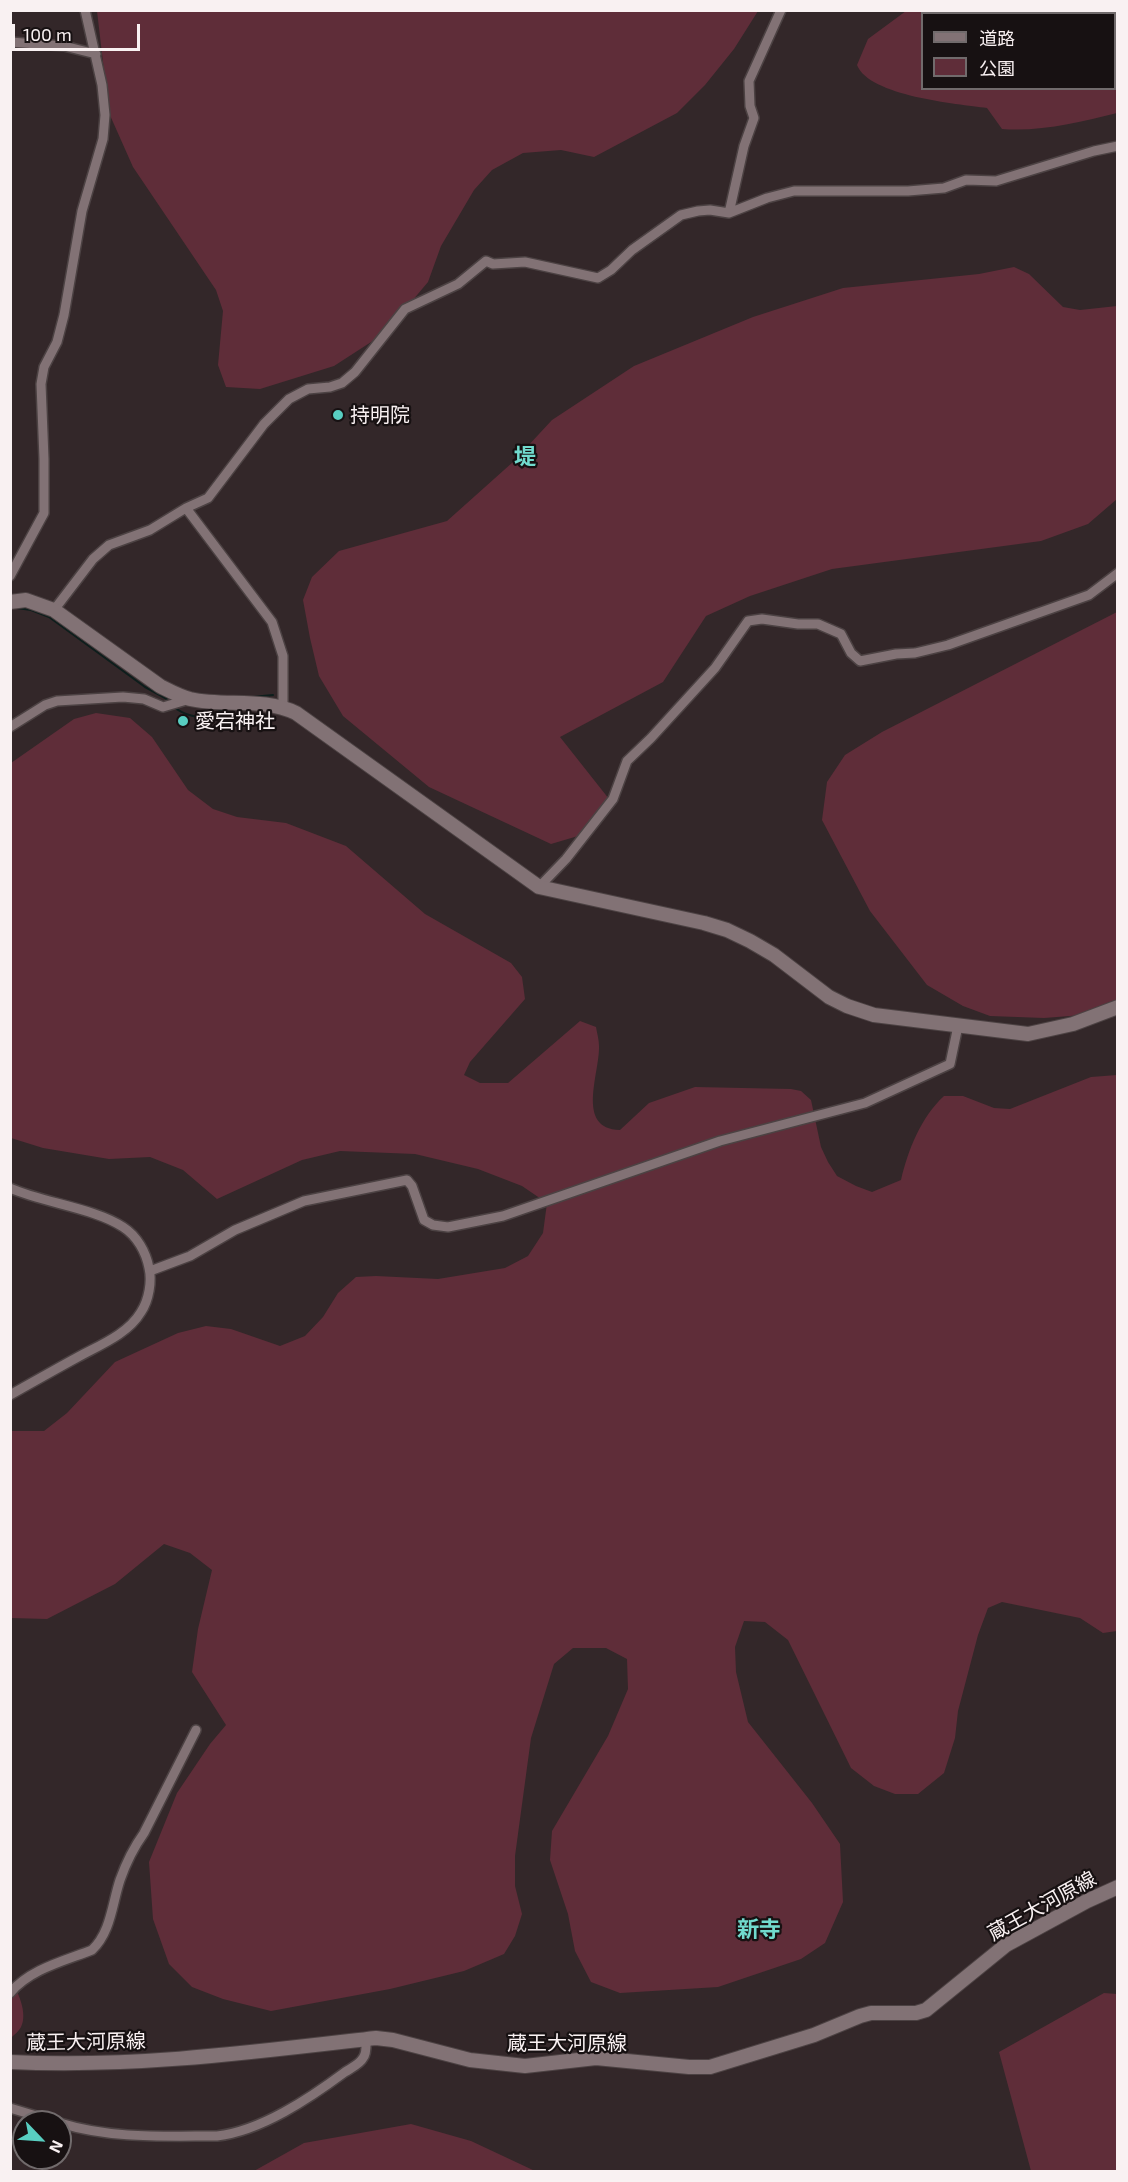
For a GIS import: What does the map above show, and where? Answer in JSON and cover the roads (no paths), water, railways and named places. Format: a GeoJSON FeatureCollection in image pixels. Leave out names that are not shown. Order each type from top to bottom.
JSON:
{"type":"FeatureCollection","features":[{"type":"Feature","properties":{"kind":"street"},"geometry":{"type":"LineString","coordinates":[[10,576],[44,513],[45,459],[41,384],[44,367],[57,342],[64,315],[82,211],[103,139],[105,115],[102,85],[85,10]]}},
{"type":"Feature","properties":{"kind":"street"},"geometry":{"type":"LineString","coordinates":[[729,213],[744,146],[754,118],[750,106],[749,81],[781,10]]}},
{"type":"Feature","properties":{"kind":"street"},"geometry":{"type":"LineString","coordinates":[[10,42],[63,46],[96,54]]}},
{"type":"Feature","properties":{"kind":"street"},"geometry":{"type":"LineString","coordinates":[[54,610],[93,559],[109,545],[150,530],[186,508],[208,498],[264,424],[289,399],[308,388],[330,387],[342,383],[355,372],[405,309],[458,284],[486,261],[493,264],[525,262],[598,278],[681,215],[710,210],[729,213],[767,198],[794,191],[908,191],[944,188],[966,180],[996,181],[1094,151],[1118,146]]}},
{"type":"Feature","properties":{"kind":"street"},"geometry":{"type":"LineString","coordinates":[[186,508],[272,622],[283,656],[283,707]]}},
{"type":"Feature","properties":{"kind":"street"},"geometry":{"type":"LineString","coordinates":[[538,887],[566,859],[613,799],[627,761],[715,668],[748,621],[762,619],[818,624],[841,634],[851,653],[860,661],[915,653],[948,645],[1089,595],[1118,573]]}},
{"type":"Feature","properties":{"kind":"street"},"geometry":{"type":"LineString","coordinates":[[10,602],[26,600],[54,610],[160,686],[179,703]]}},
{"type":"Feature","properties":{"kind":"street"},"geometry":{"type":"LineString","coordinates":[[10,727],[45,705],[57,701],[123,697],[144,699],[163,707],[179,703],[258,704],[283,707],[313,723],[538,887],[727,930],[774,956],[829,997],[847,1006],[874,1015],[1028,1034],[1073,1024],[1118,1007]]}},
{"type":"Feature","properties":{"kind":"street"},"geometry":{"type":"LineString","coordinates":[[150,1271],[190,1256],[235,1230],[304,1201],[407,1180],[412,1186],[424,1220],[433,1226],[448,1227],[503,1216],[720,1141],[865,1103],[950,1064],[958,1026]]}},
{"type":"Feature","properties":{"kind":"street"},"geometry":{"type":"LineString","coordinates":[[10,1188],[122,1226],[133,1234],[141,1246],[150,1271],[147,1299],[142,1312],[133,1322],[111,1339],[10,1395]]}},
{"type":"Feature","properties":{"kind":"street"},"geometry":{"type":"LineString","coordinates":[[10,1992],[19,1983],[42,1970],[92,1950],[98,1944],[108,1926],[120,1879],[134,1848],[144,1833],[196,1730]]}},
{"type":"Feature","properties":{"kind":"street","name":"蔵王大河原線"},"geometry":{"type":"LineString","coordinates":[[10,2062],[91,2064],[159,2061],[366,2040],[393,2040],[470,2060],[525,2066],[596,2058],[710,2067],[813,2035],[871,2013],[916,2013],[927,2010],[1006,1945],[1087,1901],[1118,1887]]}},
{"type":"Feature","properties":{"kind":"street"},"geometry":{"type":"LineString","coordinates":[[72,2127],[90,2132],[126,2135],[229,2135],[245,2130],[291,2107],[330,2083],[362,2060],[366,2040]]}},
{"type":"Feature","properties":{"kind":"waterway"},"geometry":{"type":"LineString","coordinates":[[17,608],[31,610],[49,617],[170,703]]}},
{"type":"Feature","properties":{"kind":"waterway"},"geometry":{"type":"LineString","coordinates":[[252,697],[273,695]]}},
{"type":"Feature","properties":{"kind":"waterway"},"geometry":{"type":"LineString","coordinates":[[174,707],[198,717],[211,716],[224,708]]}},
{"type":"Feature","properties":{"kind":"place","name":"持明院"},"geometry":{"type":"Point","coordinates":[338,415]}},
{"type":"Feature","properties":{"kind":"place","name":"愛宕神社"},"geometry":{"type":"Point","coordinates":[183,721]}},
{"type":"Feature","properties":{"kind":"district","name":"堤"},"geometry":{"type":"Point","coordinates":[525,457]}},
{"type":"Feature","properties":{"kind":"district","name":"新寺"},"geometry":{"type":"Point","coordinates":[759,1930]}}]}
